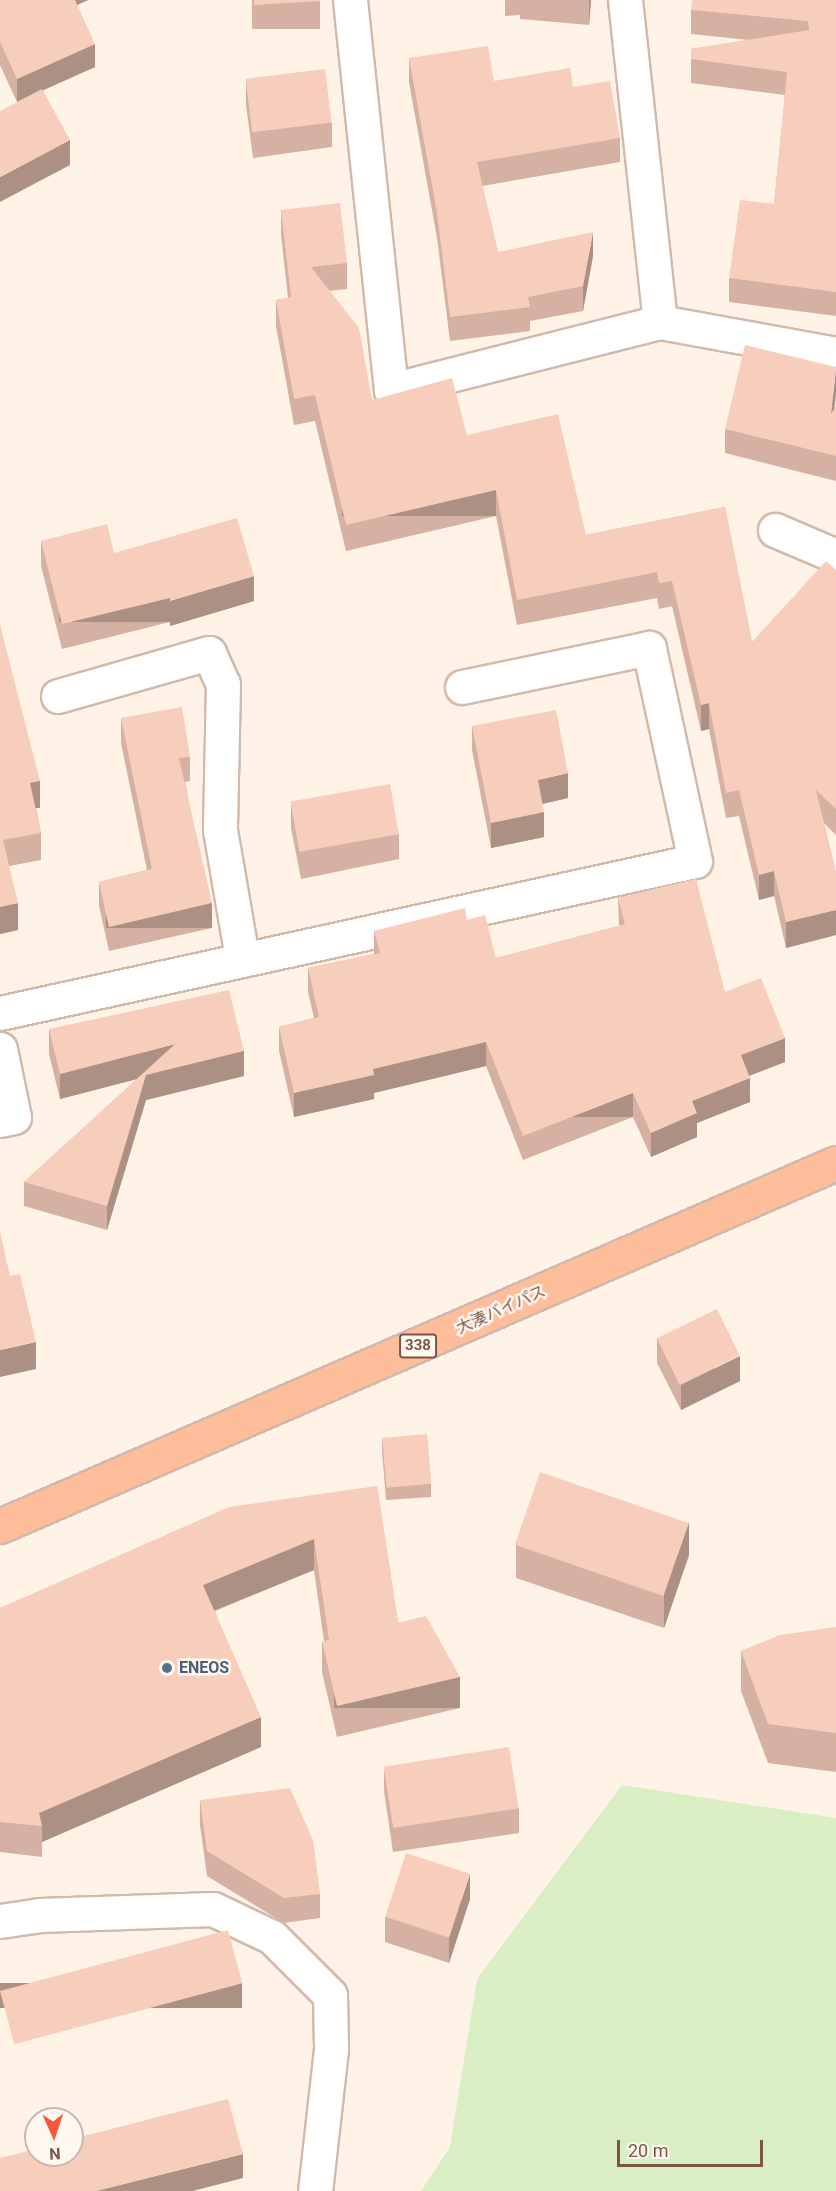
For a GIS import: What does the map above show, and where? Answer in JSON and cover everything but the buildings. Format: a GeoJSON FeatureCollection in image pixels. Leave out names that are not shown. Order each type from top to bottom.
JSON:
{"type":"FeatureCollection","features":[{"type":"Feature","properties":{"kind":"highway","name":"大湊バイパス"},"geometry":{"type":"LineString","coordinates":[[0,1526],[836,1163]]}},
{"type":"Feature","properties":{"kind":"street"},"geometry":{"type":"LineString","coordinates":[[350,0],[391,390],[660,322],[836,354]]}},
{"type":"Feature","properties":{"kind":"street"},"geometry":{"type":"LineString","coordinates":[[625,0],[660,322]]}},
{"type":"Feature","properties":{"kind":"street"},"geometry":{"type":"LineString","coordinates":[[775,530],[836,556]]}},
{"type":"Feature","properties":{"kind":"street"},"geometry":{"type":"LineString","coordinates":[[0,1013],[242,958],[695,861],[648,648],[462,687]]}},
{"type":"Feature","properties":{"kind":"street"},"geometry":{"type":"LineString","coordinates":[[58,696],[209,653],[223,684],[220,830],[242,958]]}},
{"type":"Feature","properties":{"kind":"street"},"geometry":{"type":"LineString","coordinates":[[0,1049],[14,1117],[0,1120]]}},
{"type":"Feature","properties":{"kind":"street"},"geometry":{"type":"LineString","coordinates":[[0,1921],[40,1915],[213,1909],[272,1937],[330,1995],[331,2049],[315,2191]]}},
{"type":"Feature","properties":{"kind":"green space"},"geometry":{"type":"Polygon","coordinates":[[[622,1785],[836,1818],[836,2191],[421,2191],[450,2147],[477,1979],[622,1785]]]}},
{"type":"Feature","properties":{"kind":"place","name":"ENEOS"},"geometry":{"type":"Point","coordinates":[167,1668]}}]}
